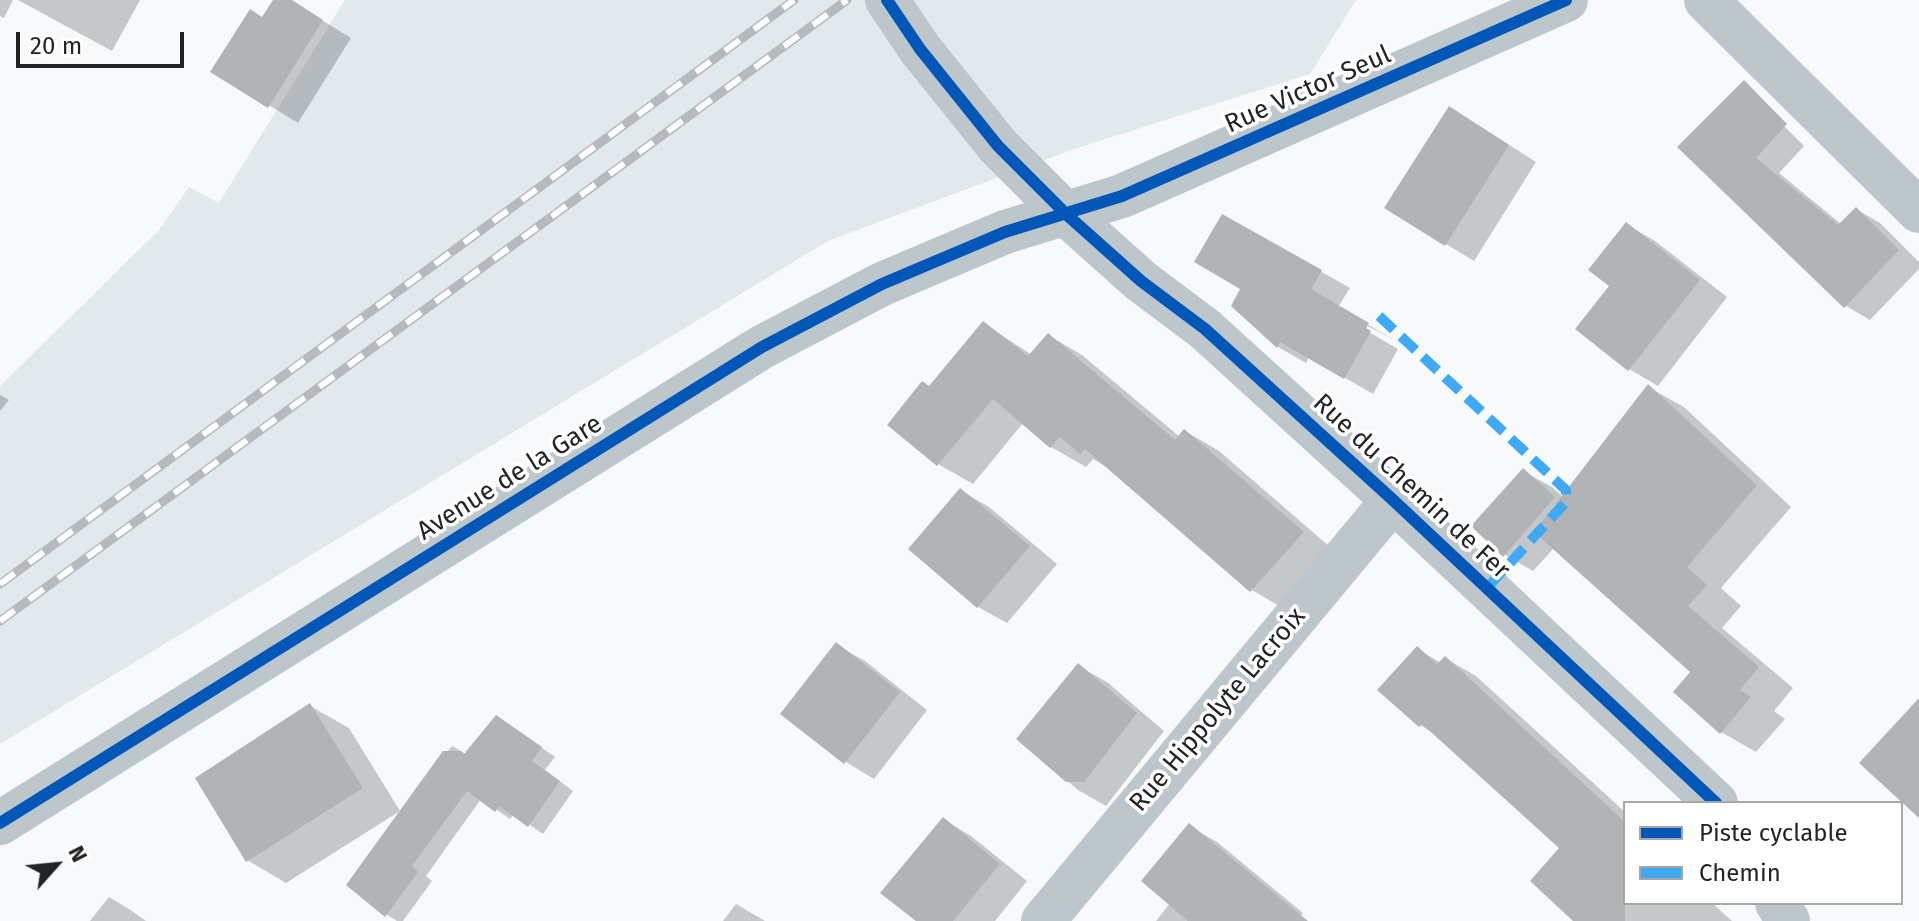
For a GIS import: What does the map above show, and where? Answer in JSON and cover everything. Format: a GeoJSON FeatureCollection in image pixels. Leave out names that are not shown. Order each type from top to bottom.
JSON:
{"type":"FeatureCollection","features":[{"type":"Feature","properties":{"kind":"street","name":"Rue du Chemin de Fer"},"geometry":{"type":"LineString","coordinates":[[887,0],[920,49],[998,146],[1066,214],[1141,281],[1205,329],[1393,500],[1714,801]]}},
{"type":"Feature","properties":{"kind":"street","name":"Rue Victor Seul"},"geometry":{"type":"LineString","coordinates":[[1066,214],[1122,196],[1566,0]]}},
{"type":"Feature","properties":{"kind":"street"},"geometry":{"type":"LineString","coordinates":[[1706,0],[1919,211]]}},
{"type":"Feature","properties":{"kind":"street","name":"Avenue de la Gare"},"geometry":{"type":"LineString","coordinates":[[0,823],[762,347],[882,284],[1005,232],[1066,214]]}},
{"type":"Feature","properties":{"kind":"street","name":"Rue Hippolyte Lacroix"},"geometry":{"type":"LineString","coordinates":[[1043,921],[1393,500]]}},
{"type":"Feature","properties":{"kind":"shaded area"},"geometry":{"type":"Polygon","coordinates":[[[345,0],[1356,0],[1310,74],[1077,148],[828,241],[0,744],[0,386],[159,230],[189,187],[219,203],[345,0]]]}},
{"type":"Feature","properties":{"kind":"building"},"geometry":{"type":"Polygon","coordinates":[[[273,0],[292,0],[323,20],[268,108],[210,72],[250,9],[262,17],[273,0]]]}},
{"type":"Feature","properties":{"kind":"building"},"geometry":{"type":"Polygon","coordinates":[[[1744,80],[1787,124],[1756,158],[1838,225],[1856,207],[1899,250],[1844,308],[1677,147],[1744,80]]]}},
{"type":"Feature","properties":{"kind":"building"},"geometry":{"type":"Polygon","coordinates":[[[1449,106],[1509,145],[1445,246],[1384,208],[1449,106]]]}},
{"type":"Feature","properties":{"kind":"building"},"geometry":{"type":"Polygon","coordinates":[[[1222,214],[1322,270],[1311,289],[1369,323],[1366,328],[1371,331],[1344,379],[1280,342],[1277,348],[1231,306],[1240,289],[1194,262],[1222,214]]]}},
{"type":"Feature","properties":{"kind":"building"},"geometry":{"type":"Polygon","coordinates":[[[1626,222],[1700,280],[1628,371],[1575,329],[1609,286],[1588,270],[1626,222]]]}},
{"type":"Feature","properties":{"kind":"building"},"geometry":{"type":"Polygon","coordinates":[[[983,321],[1028,356],[1048,333],[1175,440],[1184,429],[1304,532],[1250,592],[1085,449],[1080,454],[1060,437],[1050,448],[993,399],[937,466],[887,425],[922,381],[929,386],[983,321]]]}},
{"type":"Feature","properties":{"kind":"building"},"geometry":{"type":"Polygon","coordinates":[[[1648,384],[1757,485],[1687,567],[1707,585],[1688,606],[1759,667],[1740,690],[1751,697],[1720,734],[1673,692],[1690,672],[1534,532],[1648,384]]]}},
{"type":"Feature","properties":{"kind":"building"},"geometry":{"type":"Polygon","coordinates":[[[1523,468],[1555,497],[1503,557],[1471,526],[1523,468]]]}},
{"type":"Feature","properties":{"kind":"building"},"geometry":{"type":"Polygon","coordinates":[[[960,488],[1030,546],[977,608],[908,549],[960,488]]]}},
{"type":"Feature","properties":{"kind":"building"},"geometry":{"type":"Polygon","coordinates":[[[836,642],[900,692],[844,764],[780,714],[836,642]]]}},
{"type":"Feature","properties":{"kind":"building"},"geometry":{"type":"Polygon","coordinates":[[[1417,646],[1437,664],[1445,656],[1623,820],[1625,921],[1573,921],[1530,881],[1559,848],[1422,724],[1419,727],[1377,690],[1417,646]]]}},
{"type":"Feature","properties":{"kind":"building"},"geometry":{"type":"Polygon","coordinates":[[[1078,663],[1137,713],[1084,782],[1066,782],[1016,739],[1078,663]]]}},
{"type":"Feature","properties":{"kind":"building"},"geometry":{"type":"Polygon","coordinates":[[[1919,698],[1919,818],[1859,763],[1919,698]]]}},
{"type":"Feature","properties":{"kind":"building"},"geometry":{"type":"Polygon","coordinates":[[[310,703],[363,788],[246,862],[195,778],[310,703]]]}},
{"type":"Feature","properties":{"kind":"building"},"geometry":{"type":"Polygon","coordinates":[[[496,715],[542,747],[532,761],[560,781],[528,827],[499,806],[495,812],[467,791],[412,866],[418,872],[385,917],[346,885],[443,751],[461,751],[464,754],[496,715]]]}},
{"type":"Feature","properties":{"kind":"building"},"geometry":{"type":"Polygon","coordinates":[[[943,817],[1000,864],[953,921],[916,921],[880,893],[943,817]]]}},
{"type":"Feature","properties":{"kind":"building"},"geometry":{"type":"Polygon","coordinates":[[[1189,823],[1308,921],[1188,921],[1141,881],[1189,823]]]}},
{"type":"Feature","properties":{"kind":"railway"},"geometry":{"type":"LineString","coordinates":[[0,584],[794,0]]}},
{"type":"Feature","properties":{"kind":"railway"},"geometry":{"type":"LineString","coordinates":[[0,621],[847,0]]}},
{"type":"Feature","properties":{"kind":"marked path"},"geometry":{"type":"LineString","coordinates":[[1379,316],[1566,490],[1566,502],[1488,587]]}},
{"type":"Feature","properties":{"kind":"cycle path"},"geometry":{"type":"LineString","coordinates":[[887,0],[920,49],[998,146],[1066,214],[1141,281],[1205,329],[1393,500],[1714,801]]}},
{"type":"Feature","properties":{"kind":"cycle path"},"geometry":{"type":"LineString","coordinates":[[0,823],[762,347],[882,284],[1005,232],[1122,196],[1566,0]]}}]}
